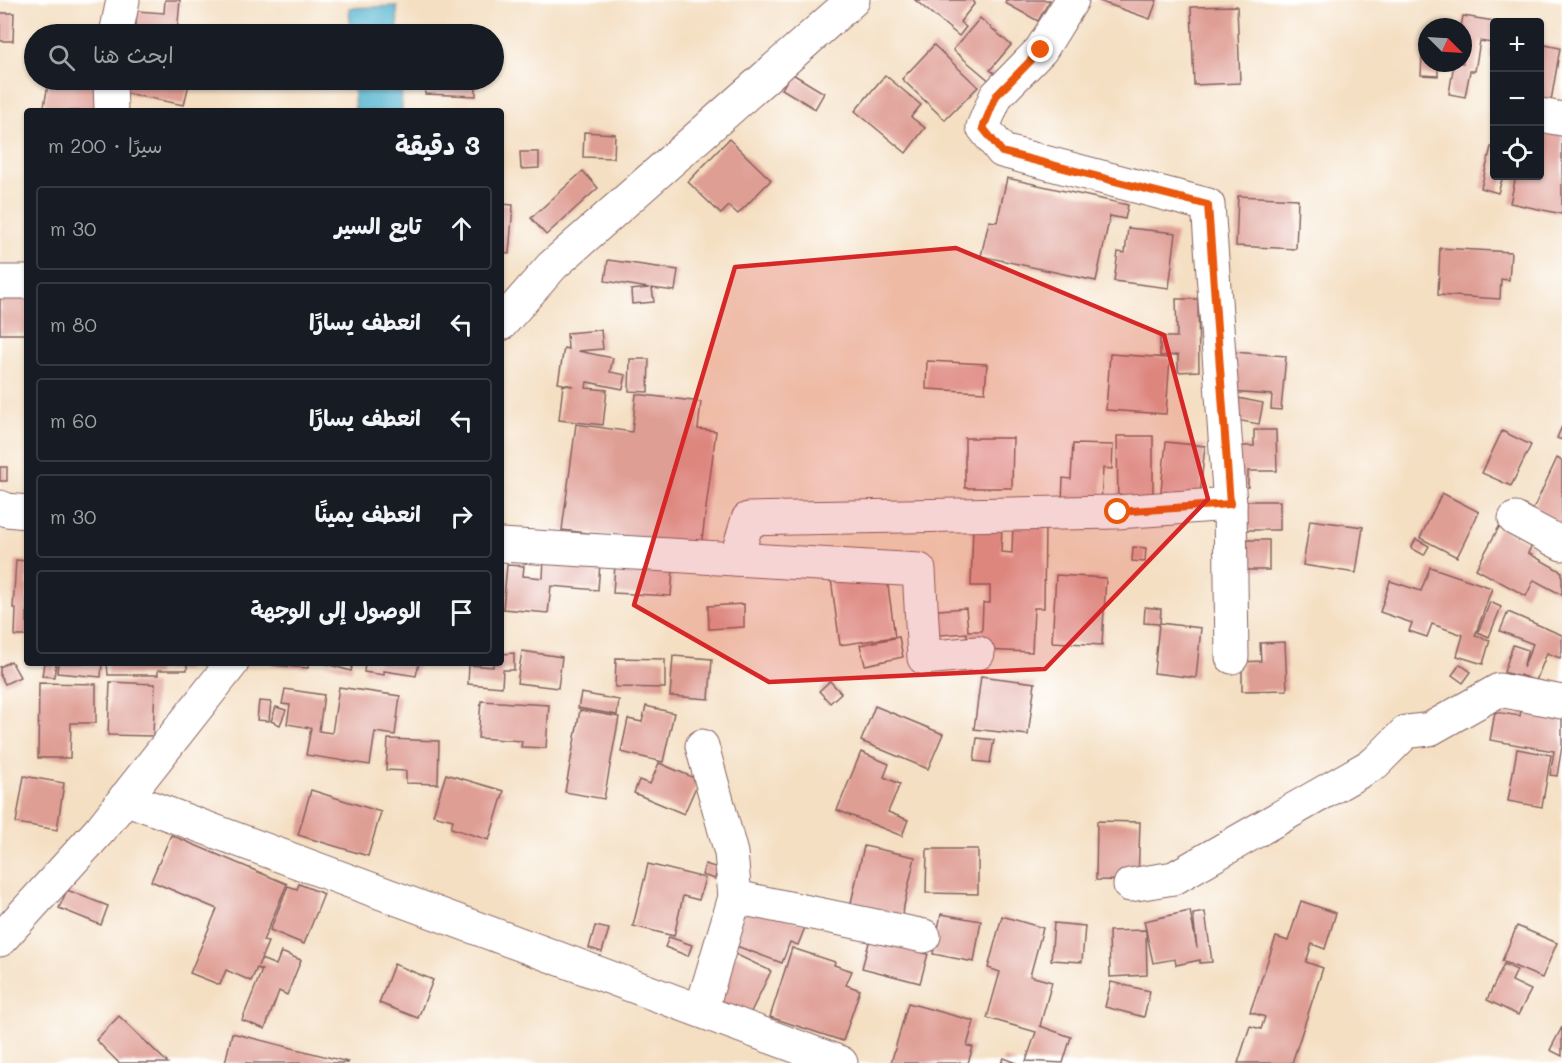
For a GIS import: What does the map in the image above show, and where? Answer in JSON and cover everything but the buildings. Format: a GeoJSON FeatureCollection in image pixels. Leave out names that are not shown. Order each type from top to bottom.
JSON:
{"type":"FeatureCollection","features":[{"type":"Feature","properties":{"kind":"street"},"geometry":{"type":"LineString","coordinates":[[118,24],[123,0]]}},
{"type":"Feature","properties":{"kind":"street"},"geometry":{"type":"LineString","coordinates":[[504,317],[516,289],[560,258],[853,0]]}},
{"type":"Feature","properties":{"kind":"street"},"geometry":{"type":"LineString","coordinates":[[1071,0],[1041,50],[996,96],[983,128],[1002,152],[1208,205],[1230,504],[1232,657]]}},
{"type":"Feature","properties":{"kind":"street"},"geometry":{"type":"LineString","coordinates":[[110,90],[111,108]]}},
{"type":"Feature","properties":{"kind":"street"},"geometry":{"type":"LineString","coordinates":[[1544,116],[1562,119]]}},
{"type":"Feature","properties":{"kind":"street"},"geometry":{"type":"LineString","coordinates":[[0,282],[24,282]]}},
{"type":"Feature","properties":{"kind":"street"},"geometry":{"type":"LineString","coordinates":[[736,559],[748,519],[1118,512],[1230,504]]}},
{"type":"Feature","properties":{"kind":"street"},"geometry":{"type":"LineString","coordinates":[[0,507],[24,512]]}},
{"type":"Feature","properties":{"kind":"street"},"geometry":{"type":"LineString","coordinates":[[1515,519],[1562,544]]}},
{"type":"Feature","properties":{"kind":"street"},"geometry":{"type":"LineString","coordinates":[[504,545],[919,570],[924,658],[978,653]]}},
{"type":"Feature","properties":{"kind":"street"},"geometry":{"type":"LineString","coordinates":[[0,940],[101,829],[230,666]]}},
{"type":"Feature","properties":{"kind":"street"},"geometry":{"type":"LineString","coordinates":[[1130,885],[1174,878],[1375,763],[1406,732],[1430,729],[1499,690],[1562,702]]}},
{"type":"Feature","properties":{"kind":"street"},"geometry":{"type":"LineString","coordinates":[[701,1011],[735,897],[731,853],[702,746]]}},
{"type":"Feature","properties":{"kind":"street"},"geometry":{"type":"LineString","coordinates":[[125,798],[841,1063]]}},
{"type":"Feature","properties":{"kind":"street"},"geometry":{"type":"LineString","coordinates":[[735,897],[924,936]]}},
{"type":"Feature","properties":{"kind":"highlighted area"},"geometry":{"type":"Polygon","coordinates":[[[956,248],[1164,335],[1208,499],[1045,669],[769,682],[634,605],[735,267],[956,248]]]}},
{"type":"Feature","properties":{"kind":"water"},"geometry":{"type":"Polygon","coordinates":[[[397,6],[398,24],[350,24],[349,8],[397,6]]]}},
{"type":"Feature","properties":{"kind":"water"},"geometry":{"type":"Polygon","coordinates":[[[354,90],[401,90],[402,108],[355,108],[354,90]]]}},
{"type":"Feature","properties":{"kind":"route"},"geometry":{"type":"LineString","coordinates":[[1041,50],[996,96],[983,128],[1002,152],[1208,205],[1230,504],[1118,512]]}}]}
